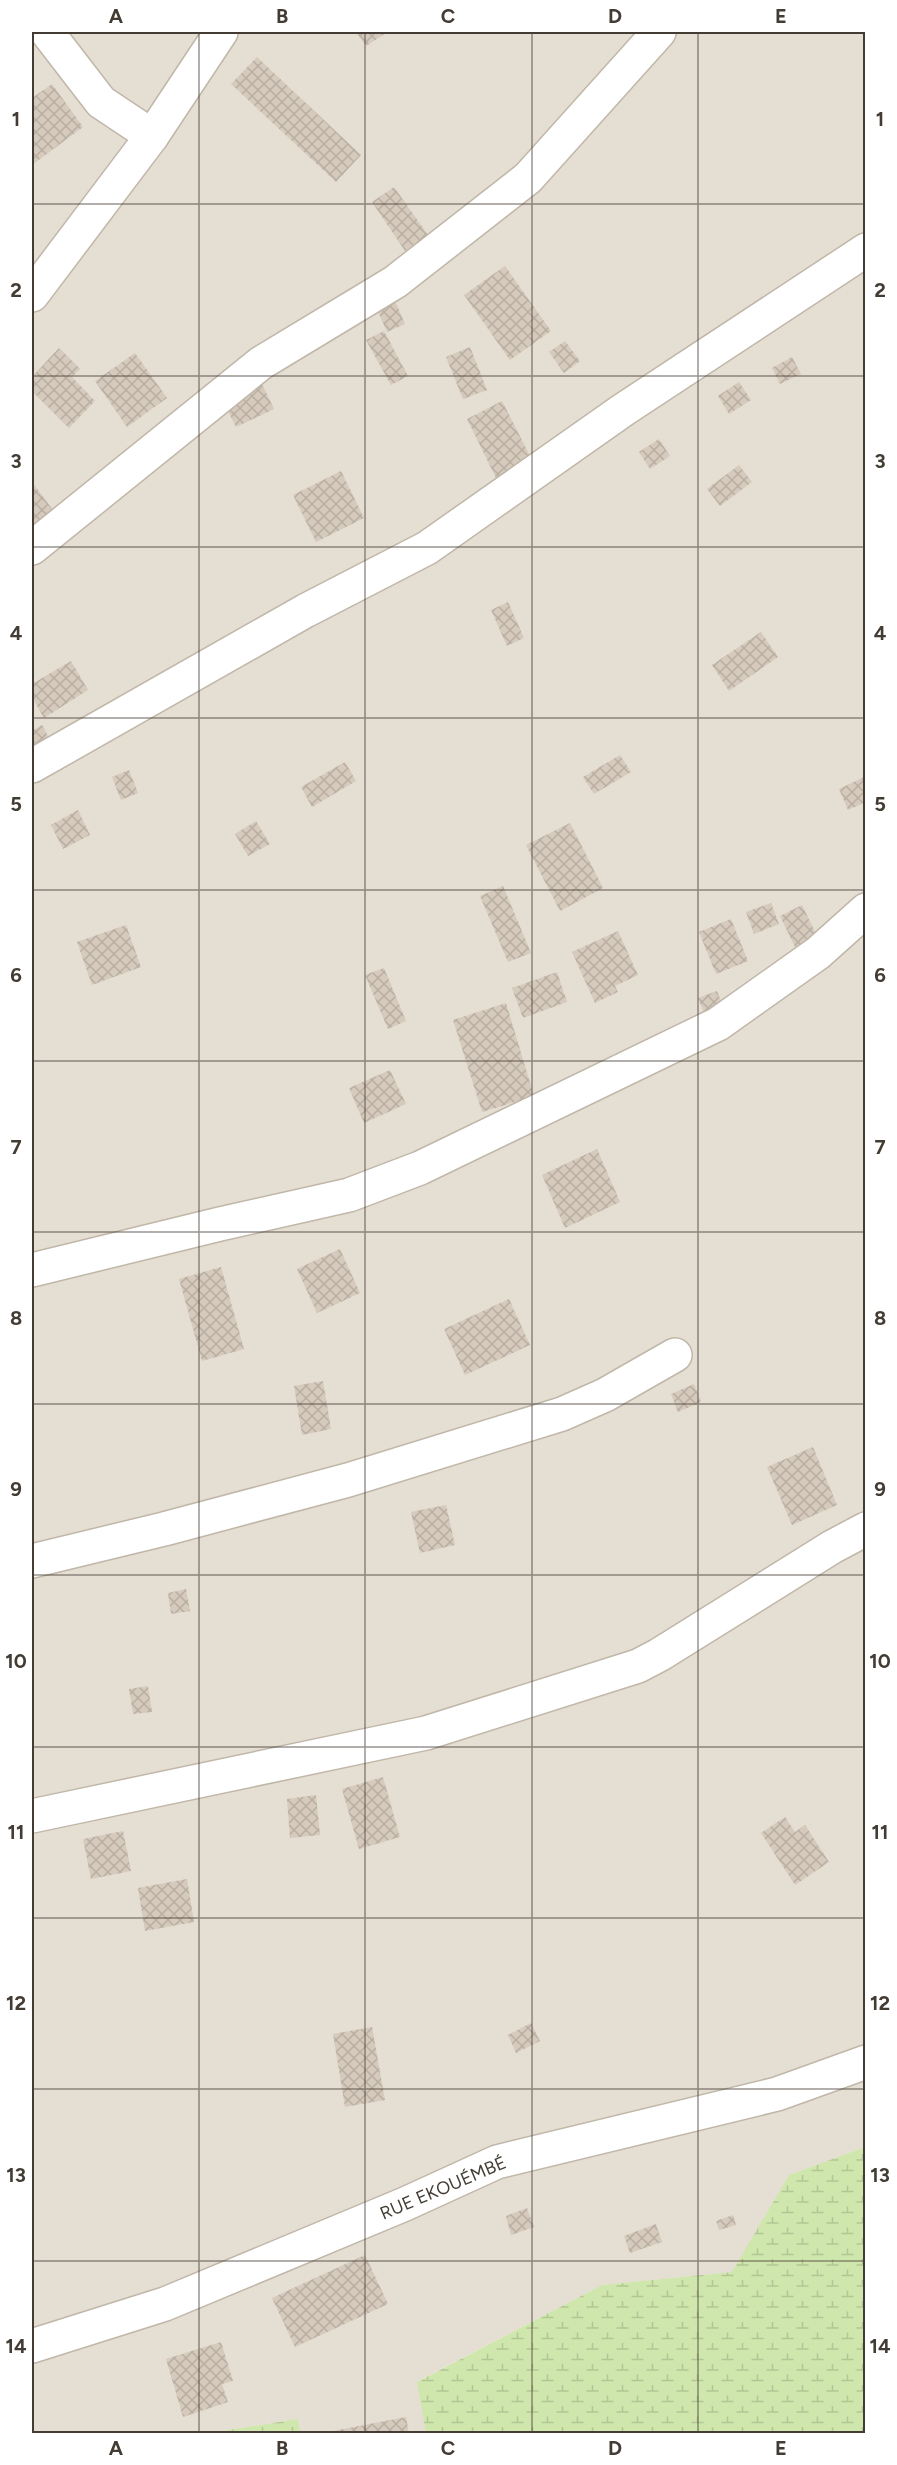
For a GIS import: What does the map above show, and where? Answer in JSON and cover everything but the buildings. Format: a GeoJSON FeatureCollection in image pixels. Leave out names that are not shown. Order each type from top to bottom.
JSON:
{"type":"FeatureCollection","features":[{"type":"Feature","properties":{"kind":"street"},"geometry":{"type":"LineString","coordinates":[[47,32],[101,102],[152,136]]}},
{"type":"Feature","properties":{"kind":"street"},"geometry":{"type":"LineString","coordinates":[[32,295],[152,136],[221,32]]}},
{"type":"Feature","properties":{"kind":"street"},"geometry":{"type":"LineString","coordinates":[[32,548],[261,363],[395,282],[528,178],[659,32]]}},
{"type":"Feature","properties":{"kind":"street"},"geometry":{"type":"LineString","coordinates":[[32,766],[305,611],[427,548],[623,410],[866,250]]}},
{"type":"Feature","properties":{"kind":"street"},"geometry":{"type":"LineString","coordinates":[[32,1270],[220,1224],[349,1196],[420,1168],[718,1024],[818,953],[866,910]]}},
{"type":"Feature","properties":{"kind":"street"},"geometry":{"type":"LineString","coordinates":[[32,1561],[348,1480],[562,1414],[605,1395],[675,1355]]}},
{"type":"Feature","properties":{"kind":"street"},"geometry":{"type":"LineString","coordinates":[[32,1816],[426,1733],[638,1666],[832,1547],[866,1529]]}},
{"type":"Feature","properties":{"kind":"street","name":"RUE EKOUÉMBÉ"},"geometry":{"type":"LineString","coordinates":[[32,2346],[165,2304],[405,2204],[497,2162],[777,2094],[866,2062]]}},
{"type":"Feature","properties":{"kind":"shaded area"},"geometry":{"type":"Polygon","coordinates":[[[32,32],[865,32],[865,2147],[789,2175],[733,2272],[602,2285],[418,2381],[426,2433],[301,2433],[296,2419],[210,2433],[32,2434],[32,32]]]}},
{"type":"Feature","properties":{"kind":"green space"},"geometry":{"type":"Polygon","coordinates":[[[865,2147],[865,2433],[426,2433],[417,2382],[602,2285],[732,2272],[789,2175],[865,2147]]]}},
{"type":"Feature","properties":{"kind":"green space"},"geometry":{"type":"Polygon","coordinates":[[[297,2419],[301,2433],[210,2433],[297,2419]]]}}]}
